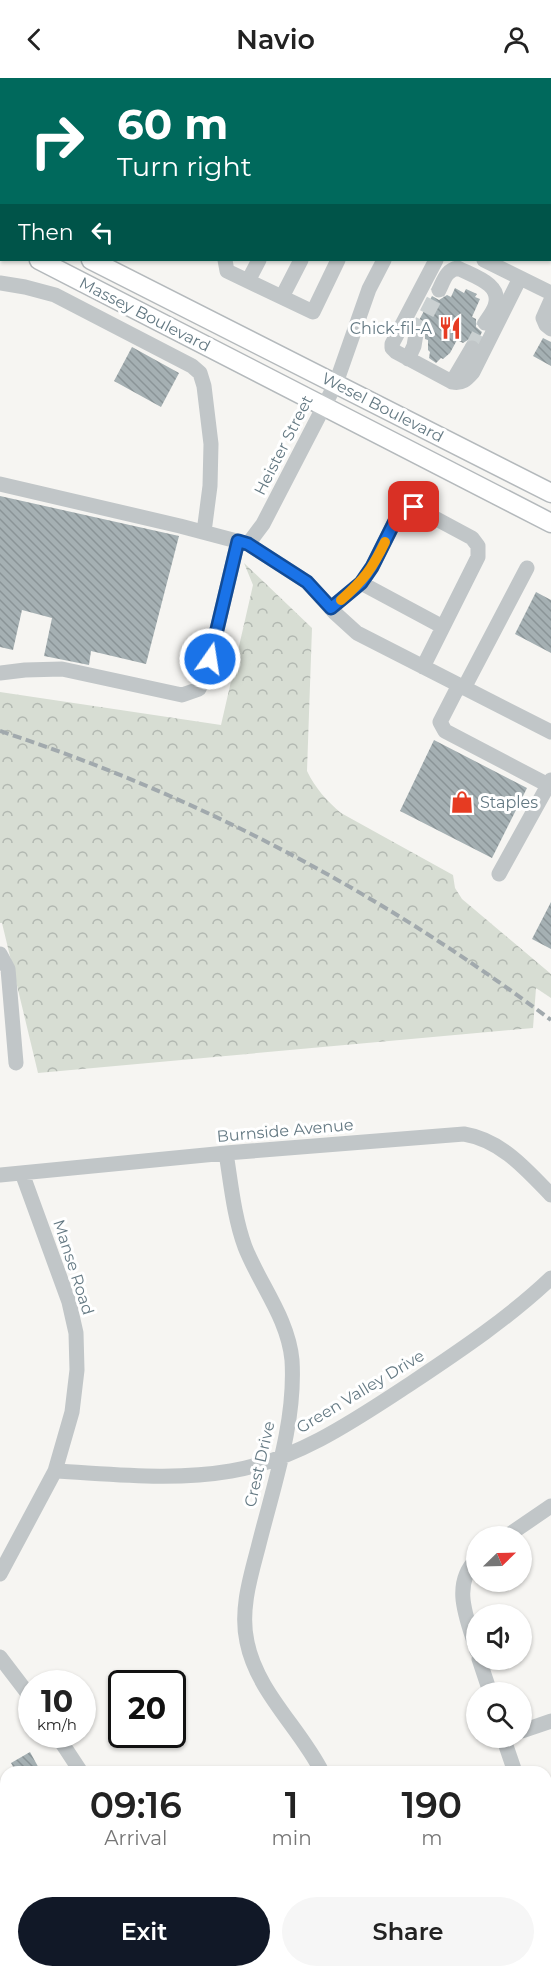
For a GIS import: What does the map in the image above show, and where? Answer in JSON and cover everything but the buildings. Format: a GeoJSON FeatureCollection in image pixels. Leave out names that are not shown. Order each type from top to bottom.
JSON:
{"type":"FeatureCollection","features":[{"type":"Feature","properties":{"kind":"main road","name":"Massey Boulevard"},"geometry":{"type":"LineString","coordinates":[[41,261],[219,351]]}},
{"type":"Feature","properties":{"kind":"main road","name":"Massey Boulevard"},"geometry":{"type":"LineString","coordinates":[[93,261],[215,323]]}},
{"type":"Feature","properties":{"kind":"main road","name":"Wesel Boulevard"},"geometry":{"type":"LineString","coordinates":[[215,323],[551,493]]}},
{"type":"Feature","properties":{"kind":"main road","name":"Wesel Boulevard"},"geometry":{"type":"LineString","coordinates":[[219,351],[551,522]]}},
{"type":"Feature","properties":{"kind":"street"},"geometry":{"type":"LineString","coordinates":[[225,261],[227,271],[313,312],[338,261]]}},
{"type":"Feature","properties":{"kind":"street"},"geometry":{"type":"LineString","coordinates":[[248,281],[258,261]]}},
{"type":"Feature","properties":{"kind":"street"},"geometry":{"type":"LineString","coordinates":[[282,297],[300,261]]}},
{"type":"Feature","properties":{"kind":"street","name":"Heister Street"},"geometry":{"type":"LineString","coordinates":[[243,542],[263,524],[336,383],[369,289],[383,261]]}},
{"type":"Feature","properties":{"kind":"street"},"geometry":{"type":"LineString","coordinates":[[434,261],[392,348],[396,352],[416,344],[455,376],[460,383],[473,372],[517,275]]}},
{"type":"Feature","properties":{"kind":"street"},"geometry":{"type":"LineString","coordinates":[[461,261],[517,275]]}},
{"type":"Feature","properties":{"kind":"street"},"geometry":{"type":"LineString","coordinates":[[486,261],[550,291],[547,323]]}},
{"type":"Feature","properties":{"kind":"street"},"geometry":{"type":"LineString","coordinates":[[443,292],[447,273],[458,268],[489,284],[494,289],[496,305],[482,322]]}},
{"type":"Feature","properties":{"kind":"street"},"geometry":{"type":"LineString","coordinates":[[0,283],[25,287],[55,296],[192,366],[200,373],[204,386],[210,444],[210,486],[204,532]]}},
{"type":"Feature","properties":{"kind":"street"},"geometry":{"type":"LineString","coordinates":[[455,376],[469,346]]}},
{"type":"Feature","properties":{"kind":"street"},"geometry":{"type":"LineString","coordinates":[[0,484],[243,542],[307,582],[357,633],[551,732]]}},
{"type":"Feature","properties":{"kind":"street"},"geometry":{"type":"LineString","coordinates":[[331,608],[361,583],[372,567],[398,515],[406,508],[414,507],[472,538],[478,546],[478,557],[423,667]]}},
{"type":"Feature","properties":{"kind":"street"},"geometry":{"type":"LineString","coordinates":[[0,673],[62,669],[182,695],[199,689],[210,659],[243,542]]}},
{"type":"Feature","properties":{"kind":"street"},"geometry":{"type":"LineString","coordinates":[[500,874],[550,783],[445,731],[440,722],[527,568]]}},
{"type":"Feature","properties":{"kind":"street"},"geometry":{"type":"LineString","coordinates":[[361,583],[443,627]]}},
{"type":"Feature","properties":{"kind":"street"},"geometry":{"type":"LineString","coordinates":[[0,954],[8,969],[16,1063]]}},
{"type":"Feature","properties":{"kind":"street","name":"Burnside Avenue"},"geometry":{"type":"LineString","coordinates":[[0,1175],[226,1153],[464,1134],[480,1136],[495,1144],[523,1165],[551,1195]]}},
{"type":"Feature","properties":{"kind":"street","name":"Crest Drive"},"geometry":{"type":"LineString","coordinates":[[226,1153],[237,1219],[245,1246],[280,1318],[287,1335],[292,1359],[289,1418],[249,1585],[245,1618],[247,1642],[257,1670],[318,1766]]}},
{"type":"Feature","properties":{"kind":"street","name":"Manse Road"},"geometry":{"type":"LineString","coordinates":[[0,1574],[55,1471],[72,1412],[77,1370],[76,1334],[69,1302],[22,1173]]}},
{"type":"Feature","properties":{"kind":"street","name":"Green Valley Drive"},"geometry":{"type":"LineString","coordinates":[[55,1471],[151,1476],[193,1475],[232,1471],[280,1458],[326,1436],[392,1396],[499,1322],[551,1278]]}},
{"type":"Feature","properties":{"kind":"street"},"geometry":{"type":"LineString","coordinates":[[522,1526],[551,1506]]}},
{"type":"Feature","properties":{"kind":"street"},"geometry":{"type":"LineString","coordinates":[[466,1574],[462,1604],[466,1617]]}},
{"type":"Feature","properties":{"kind":"street"},"geometry":{"type":"LineString","coordinates":[[0,1657],[18,1681]]}},
{"type":"Feature","properties":{"kind":"street"},"geometry":{"type":"LineString","coordinates":[[532,1728],[551,1721]]}},
{"type":"Feature","properties":{"kind":"street"},"geometry":{"type":"LineString","coordinates":[[65,1748],[77,1766]]}},
{"type":"Feature","properties":{"kind":"street"},"geometry":{"type":"LineString","coordinates":[[507,1748],[513,1766]]}},
{"type":"Feature","properties":{"kind":"green space"},"geometry":{"type":"Polygon","coordinates":[[[244,563],[312,628],[307,771],[318,789],[341,813],[453,875],[455,888],[462,899],[551,974],[551,998],[536,988],[533,1028],[38,1073],[2,923],[0,923],[0,692],[221,725],[253,585],[244,563]]]}},
{"type":"Feature","properties":{"kind":"tunnel"},"geometry":{"type":"LineString","coordinates":[[416,334],[439,290]]}},
{"type":"Feature","properties":{"kind":"tunnel"},"geometry":{"type":"LineString","coordinates":[[472,348],[485,323]]}},
{"type":"Feature","properties":{"kind":"railway"},"geometry":{"type":"LineString","coordinates":[[0,731],[147,786],[288,853],[422,931],[551,1020]]}},
{"type":"Feature","properties":{"kind":"slow traffic"},"geometry":{"type":"LineString","coordinates":[[341,600],[361,583],[385,542]]}},
{"type":"Feature","properties":{"kind":"place","name":"Chick-fil-A"},"geometry":{"type":"Point","coordinates":[450,328]}},
{"type":"Feature","properties":{"kind":"place","name":"Staples"},"geometry":{"type":"Point","coordinates":[462,802]}},
{"type":"Feature","properties":{"kind":"route"},"geometry":{"type":"LineString","coordinates":[[210,659],[238,541],[248,544],[307,582],[331,608],[361,583],[372,567],[398,515],[406,508],[414,507]]}}]}
